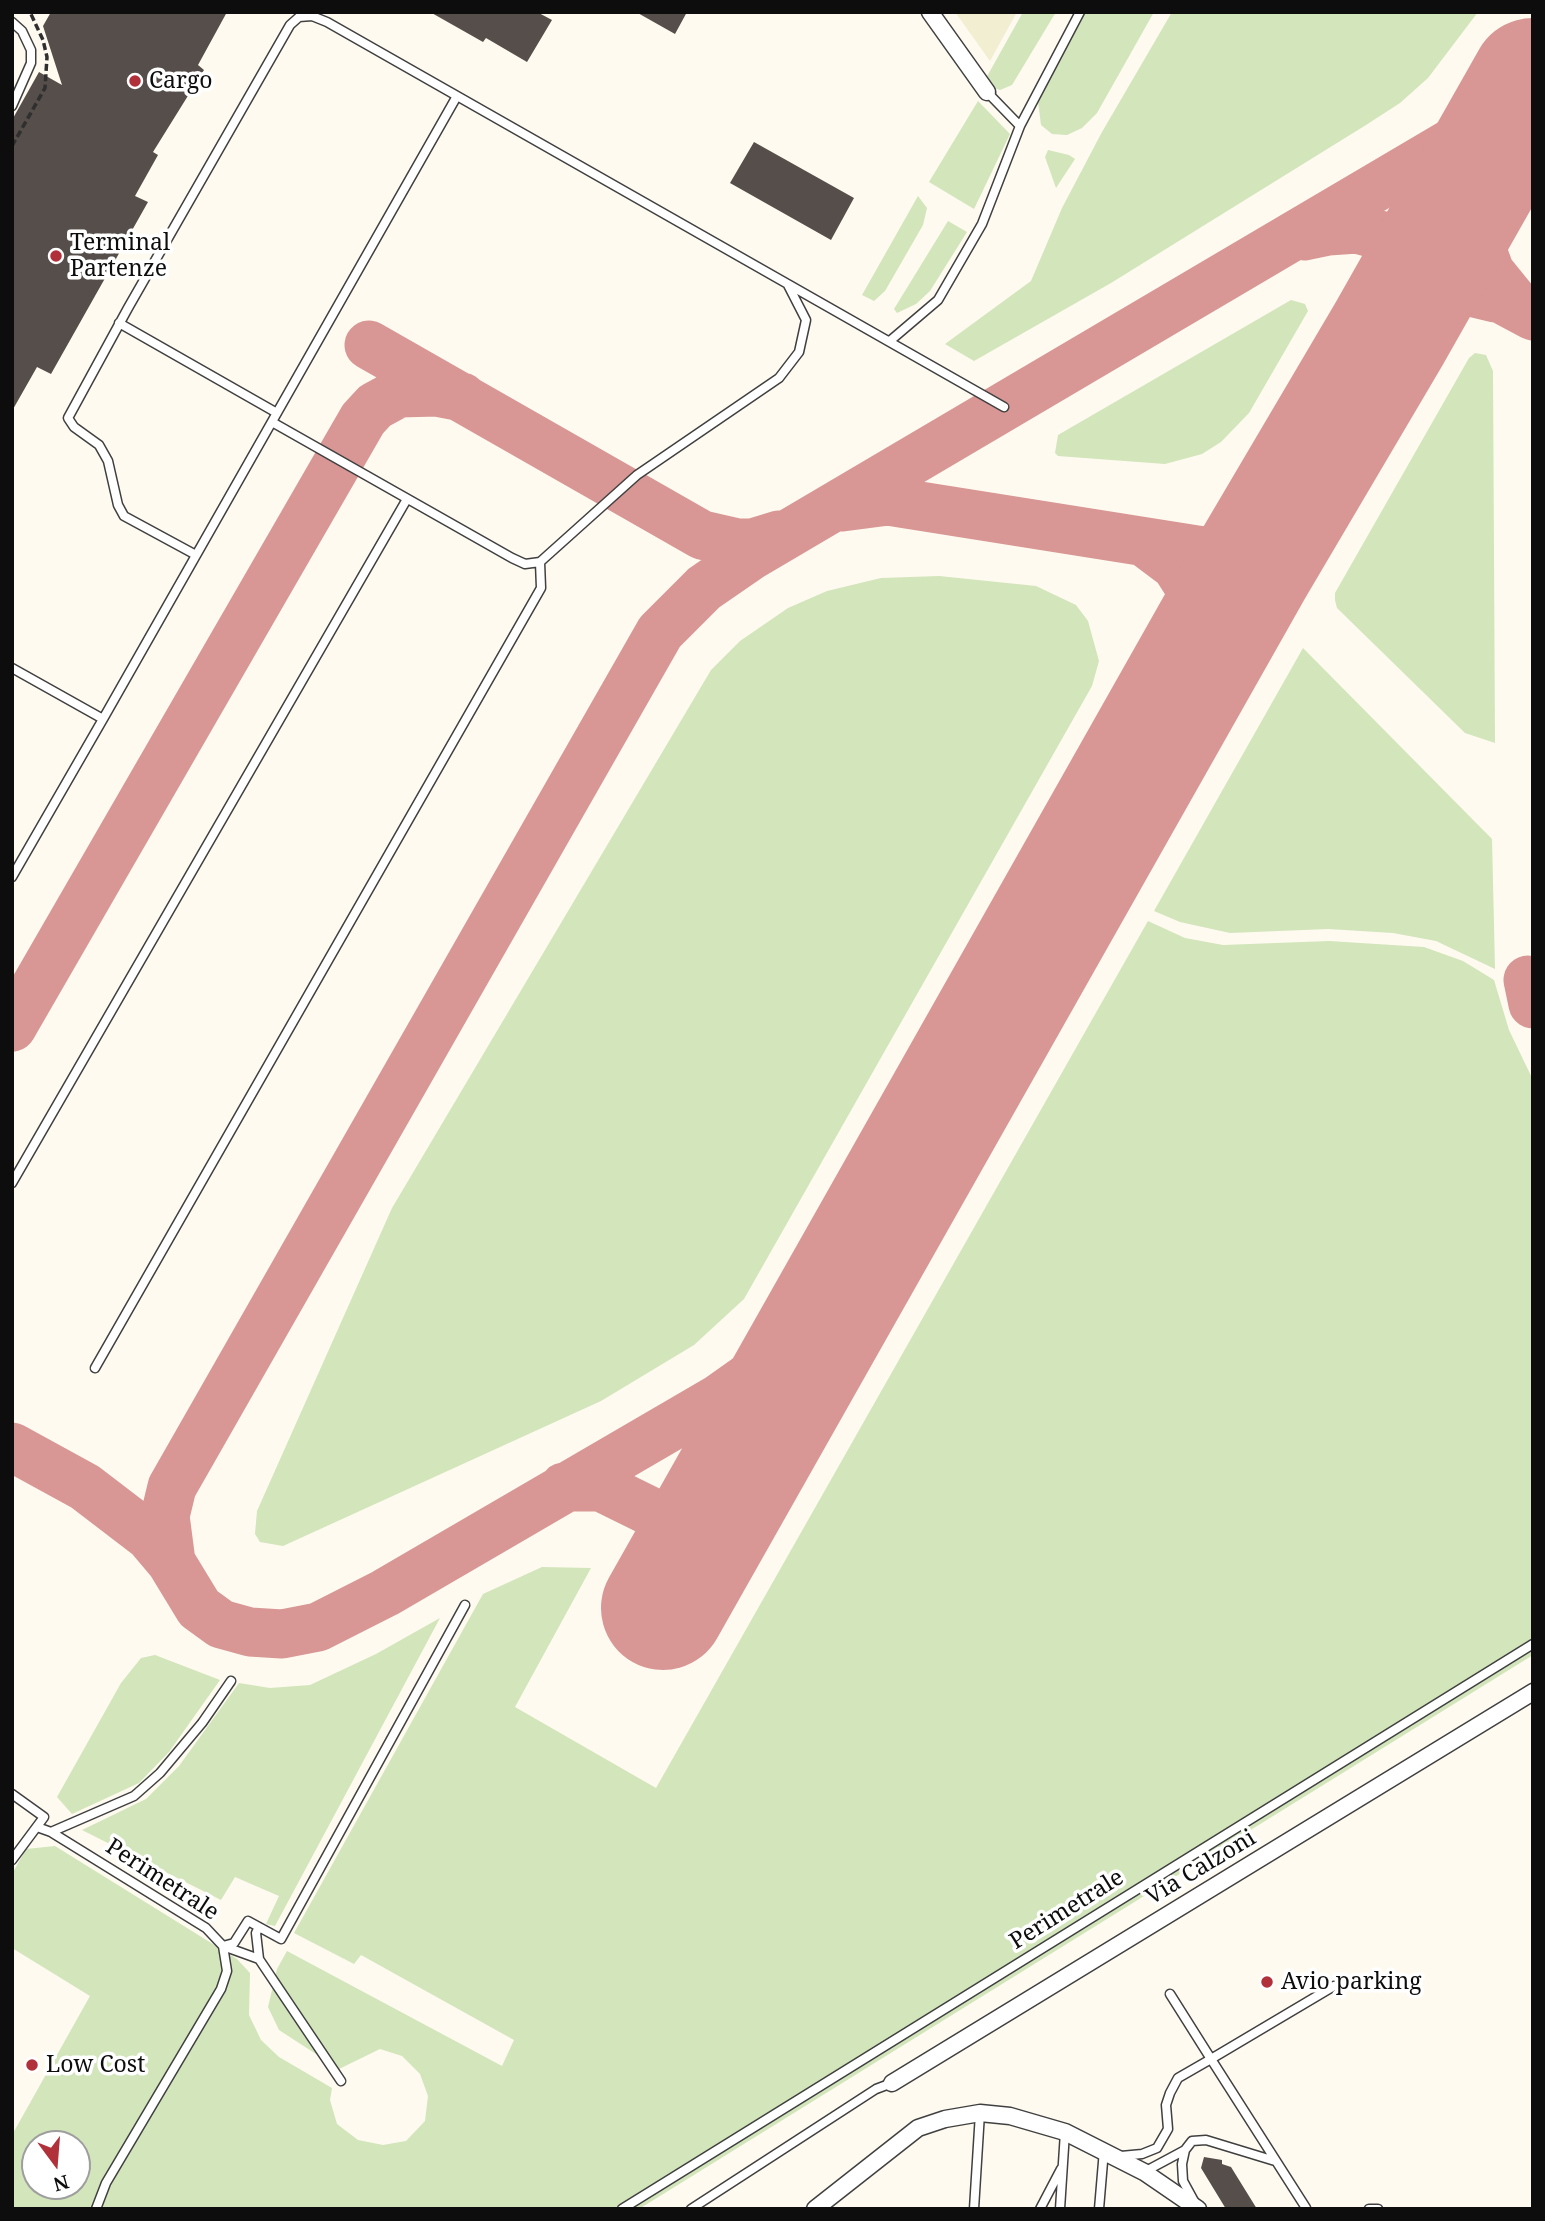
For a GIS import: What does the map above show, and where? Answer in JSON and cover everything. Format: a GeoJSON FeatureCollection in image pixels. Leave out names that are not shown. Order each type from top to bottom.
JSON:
{"type":"FeatureCollection","features":[{"type":"Feature","properties":{"kind":"street"},"geometry":{"type":"LineString","coordinates":[[930,12],[987,93]]}},
{"type":"Feature","properties":{"kind":"street","name":"Via Calzoni"},"geometry":{"type":"LineString","coordinates":[[892,2083],[1533,1692]]}},
{"type":"Feature","properties":{"kind":"street"},"geometry":{"type":"LineString","coordinates":[[815,2209],[918,2128],[945,2119],[980,2113],[1010,2116],[1065,2132],[1144,2172],[1198,2209]]}},
{"type":"Feature","properties":{"kind":"lane"},"geometry":{"type":"LineString","coordinates":[[196,555],[124,516],[117,505],[108,461],[99,444],[74,427],[68,418],[119,323],[290,26],[295,12]]}},
{"type":"Feature","properties":{"kind":"lane"},"geometry":{"type":"LineString","coordinates":[[891,340],[938,300],[982,224],[1020,126],[1080,12]]}},
{"type":"Feature","properties":{"kind":"lane"},"geometry":{"type":"LineString","coordinates":[[290,26],[299,17],[312,16],[327,22],[788,285],[891,340],[1004,407]]}},
{"type":"Feature","properties":{"kind":"lane"},"geometry":{"type":"LineString","coordinates":[[12,22],[22,31],[31,50],[31,63],[12,106]]}},
{"type":"Feature","properties":{"kind":"lane"},"geometry":{"type":"LineString","coordinates":[[987,93],[1020,126]]}},
{"type":"Feature","properties":{"kind":"lane"},"geometry":{"type":"LineString","coordinates":[[12,877],[457,96]]}},
{"type":"Feature","properties":{"kind":"lane"},"geometry":{"type":"LineString","coordinates":[[272,422],[512,558],[525,564],[540,562],[637,475],[779,378],[799,352],[806,320],[788,285]]}},
{"type":"Feature","properties":{"kind":"lane"},"geometry":{"type":"LineString","coordinates":[[119,323],[277,413]]}},
{"type":"Feature","properties":{"kind":"lane"},"geometry":{"type":"LineString","coordinates":[[12,1183],[407,499]]}},
{"type":"Feature","properties":{"kind":"lane"},"geometry":{"type":"LineString","coordinates":[[95,1368],[541,587],[540,562]]}},
{"type":"Feature","properties":{"kind":"lane"},"geometry":{"type":"LineString","coordinates":[[12,668],[103,719]]}},
{"type":"Feature","properties":{"kind":"lane"},"geometry":{"type":"LineString","coordinates":[[223,1945],[234,1943],[248,1921],[281,1939],[465,1605]]}},
{"type":"Feature","properties":{"kind":"lane","name":"Perimetrale"},"geometry":{"type":"LineString","coordinates":[[622,2209],[1533,1644]]}},
{"type":"Feature","properties":{"kind":"lane"},"geometry":{"type":"LineString","coordinates":[[51,1832],[134,1796],[151,1781],[202,1723],[231,1681]]}},
{"type":"Feature","properties":{"kind":"lane"},"geometry":{"type":"LineString","coordinates":[[12,1794],[44,1817],[12,1860]]}},
{"type":"Feature","properties":{"kind":"lane","name":"Perimetrale"},"geometry":{"type":"LineString","coordinates":[[37,1827],[51,1832],[206,1928],[223,1945],[227,1971],[221,1989],[106,2183],[96,2209]]}},
{"type":"Feature","properties":{"kind":"lane"},"geometry":{"type":"LineString","coordinates":[[259,1927],[256,1933],[259,1959],[341,2081]]}},
{"type":"Feature","properties":{"kind":"lane"},"geometry":{"type":"LineString","coordinates":[[223,1945],[259,1959]]}},
{"type":"Feature","properties":{"kind":"lane"},"geometry":{"type":"LineString","coordinates":[[1099,2209],[1109,2153],[1142,2154],[1157,2148],[1165,2140],[1169,2122],[1166,2105],[1178,2078],[1334,1986]]}},
{"type":"Feature","properties":{"kind":"lane"},"geometry":{"type":"LineString","coordinates":[[1170,1994],[1306,2208]]}},
{"type":"Feature","properties":{"kind":"lane"},"geometry":{"type":"LineString","coordinates":[[691,2209],[876,2089],[892,2083]]}},
{"type":"Feature","properties":{"kind":"lane"},"geometry":{"type":"LineString","coordinates":[[974,2209],[980,2113]]}},
{"type":"Feature","properties":{"kind":"lane"},"geometry":{"type":"LineString","coordinates":[[1059,2209],[1065,2132]]}},
{"type":"Feature","properties":{"kind":"lane"},"geometry":{"type":"LineString","coordinates":[[1144,2172],[1185,2150],[1192,2141],[1206,2140],[1275,2161]]}},
{"type":"Feature","properties":{"kind":"lane"},"geometry":{"type":"LineString","coordinates":[[1185,2150],[1183,2181],[1198,2209]]}},
{"type":"Feature","properties":{"kind":"lane"},"geometry":{"type":"LineString","coordinates":[[1040,2209],[1062,2166]]}},
{"type":"Feature","properties":{"kind":"lane"},"geometry":{"type":"LineString","coordinates":[[1369,2209],[1378,2209]]}},
{"type":"Feature","properties":{"kind":"shaded area"},"geometry":{"type":"Polygon","coordinates":[[[955,12],[1017,12],[990,61],[955,12]]]}},
{"type":"Feature","properties":{"kind":"green space"},"geometry":{"type":"Polygon","coordinates":[[[1023,12],[1056,12],[1012,85],[1000,90],[985,80],[1023,12]]]}},
{"type":"Feature","properties":{"kind":"green space"},"geometry":{"type":"Polygon","coordinates":[[[1081,12],[1154,12],[1097,113],[1082,128],[1067,135],[1052,134],[1041,125],[1037,94],[1081,12]]]}},
{"type":"Feature","properties":{"kind":"green space"},"geometry":{"type":"Polygon","coordinates":[[[1172,12],[1478,12],[1428,78],[1400,103],[1366,125],[1111,283],[974,361],[945,344],[1031,281],[1062,208],[1102,132],[1172,12]]]}},
{"type":"Feature","properties":{"kind":"green space"},"geometry":{"type":"Polygon","coordinates":[[[978,101],[1010,134],[974,209],[929,182],[978,101]]]}},
{"type":"Feature","properties":{"kind":"green space"},"geometry":{"type":"Polygon","coordinates":[[[1048,150],[1075,159],[1056,188],[1045,157],[1048,150]]]}},
{"type":"Feature","properties":{"kind":"green space"},"geometry":{"type":"Polygon","coordinates":[[[918,196],[927,208],[923,225],[885,291],[874,301],[862,295],[918,196]]]}},
{"type":"Feature","properties":{"kind":"green space"},"geometry":{"type":"Polygon","coordinates":[[[948,221],[967,232],[930,291],[916,304],[897,313],[894,309],[948,221]]]}},
{"type":"Feature","properties":{"kind":"green space"},"geometry":{"type":"Polygon","coordinates":[[[1291,300],[1305,304],[1308,311],[1249,413],[1221,442],[1202,454],[1165,464],[1058,456],[1055,453],[1058,435],[1291,300]]]}},
{"type":"Feature","properties":{"kind":"green space"},"geometry":{"type":"Polygon","coordinates":[[[1475,353],[1486,355],[1493,371],[1495,743],[1465,733],[1337,608],[1335,600],[1335,593],[1469,358],[1475,353]]]}},
{"type":"Feature","properties":{"kind":"green space"},"geometry":{"type":"Polygon","coordinates":[[[939,576],[1036,586],[1076,605],[1088,621],[1099,661],[1092,686],[744,1299],[694,1345],[601,1401],[283,1546],[260,1542],[255,1534],[257,1511],[392,1208],[711,670],[740,641],[788,608],[827,591],[881,578],[939,576]]]}},
{"type":"Feature","properties":{"kind":"green space"},"geometry":{"type":"Polygon","coordinates":[[[1303,648],[1492,839],[1495,969],[1436,941],[1393,933],[1328,929],[1230,933],[1180,922],[1154,911],[1303,648]]]}},
{"type":"Feature","properties":{"kind":"green space"},"geometry":{"type":"Polygon","coordinates":[[[1148,921],[1185,938],[1223,945],[1329,941],[1424,947],[1463,961],[1494,980],[1509,1030],[1533,1080],[1533,1655],[639,2209],[16,2209],[12,2206],[12,2135],[90,1996],[12,1948],[12,1874],[26,1849],[55,1846],[237,1959],[250,1973],[249,2015],[261,2040],[279,2057],[332,2088],[330,2100],[337,2124],[358,2140],[383,2145],[406,2141],[425,2121],[428,2096],[420,2074],[402,2056],[380,2049],[339,2069],[279,2030],[268,2007],[277,1969],[287,1951],[502,2066],[514,2040],[361,1955],[354,1964],[294,1933],[483,1594],[542,1567],[591,1568],[515,1707],[656,1788],[1148,921]]]}},
{"type":"Feature","properties":{"kind":"green space"},"geometry":{"type":"Polygon","coordinates":[[[440,1618],[275,1926],[266,1924],[279,1896],[235,1877],[221,1900],[82,1830],[146,1799],[179,1766],[239,1683],[270,1688],[310,1685],[376,1654],[440,1618]]]}},
{"type":"Feature","properties":{"kind":"green space"},"geometry":{"type":"Polygon","coordinates":[[[155,1655],[220,1680],[169,1752],[139,1783],[72,1814],[57,1797],[121,1683],[141,1658],[155,1655]]]}},
{"type":"Feature","properties":{"kind":"building"},"geometry":{"type":"Polygon","coordinates":[[[51,12],[227,12],[198,65],[204,70],[153,152],[158,155],[135,196],[148,202],[51,374],[37,367],[12,411],[12,120],[39,72],[62,85],[43,26],[51,12]]]}},
{"type":"Feature","properties":{"kind":"building"},"geometry":{"type":"Polygon","coordinates":[[[430,12],[537,12],[552,20],[527,62],[486,38],[483,42],[430,12]]]}},
{"type":"Feature","properties":{"kind":"building"},"geometry":{"type":"Polygon","coordinates":[[[636,12],[687,12],[675,34],[636,12]]]}},
{"type":"Feature","properties":{"kind":"building"},"geometry":{"type":"Polygon","coordinates":[[[754,142],[854,198],[831,240],[730,183],[754,142]]]}},
{"type":"Feature","properties":{"kind":"building"},"geometry":{"type":"Polygon","coordinates":[[[1204,2157],[1222,2160],[1222,2164],[1231,2167],[1257,2209],[1226,2209],[1201,2168],[1204,2157]]]}},
{"type":"Feature","properties":{"kind":"taxiway"},"geometry":{"type":"LineString","coordinates":[[839,1293],[766,1365],[718,1399],[385,1593],[318,1627],[282,1634],[250,1632],[221,1624],[199,1608],[171,1562],[165,1516],[172,1487],[660,632],[704,588],[749,557],[1458,139],[1509,94],[1533,64]]}},
{"type":"Feature","properties":{"kind":"taxiway"},"geometry":{"type":"LineString","coordinates":[[1486,164],[1478,185],[1476,216],[1479,242],[1490,272],[1516,304]]}},
{"type":"Feature","properties":{"kind":"taxiway"},"geometry":{"type":"LineString","coordinates":[[1304,236],[1357,229],[1383,236],[1533,316]]}},
{"type":"Feature","properties":{"kind":"taxiway"},"geometry":{"type":"LineString","coordinates":[[1389,334],[1422,303],[1446,294],[1466,291],[1495,298]]}},
{"type":"Feature","properties":{"kind":"taxiway"},"geometry":{"type":"LineString","coordinates":[[369,345],[702,535],[737,543],[753,543],[779,535]]}},
{"type":"Feature","properties":{"kind":"taxiway"},"geometry":{"type":"LineString","coordinates":[[12,1027],[363,419],[375,406],[399,393],[436,392],[462,397]]}},
{"type":"Feature","properties":{"kind":"taxiway"},"geometry":{"type":"LineString","coordinates":[[842,507],[888,501],[1203,551],[1228,548],[1253,539],[1271,524],[1303,482]]}},
{"type":"Feature","properties":{"kind":"taxiway"},"geometry":{"type":"LineString","coordinates":[[1144,542],[1176,566],[1195,596],[1201,623],[1200,647],[1185,689]]}},
{"type":"Feature","properties":{"kind":"taxiway"},"geometry":{"type":"LineString","coordinates":[[1528,980],[1533,1004]]}},
{"type":"Feature","properties":{"kind":"taxiway"},"geometry":{"type":"LineString","coordinates":[[12,1447],[85,1487],[149,1536],[171,1562]]}},
{"type":"Feature","properties":{"kind":"taxiway"},"geometry":{"type":"LineString","coordinates":[[564,1487],[601,1487],[670,1521],[689,1522],[705,1516],[725,1497]]}},
{"type":"Feature","properties":{"kind":"runway"},"geometry":{"type":"LineString","coordinates":[[663,1608],[1251,568],[1389,334],[1533,80]]}},
{"type":"Feature","properties":{"kind":"place","name":"Cargo"},"geometry":{"type":"Point","coordinates":[135,81]}},
{"type":"Feature","properties":{"kind":"place","name":"Terminal Partenze"},"geometry":{"type":"Point","coordinates":[56,256]}},
{"type":"Feature","properties":{"kind":"place","name":"Avio parking"},"geometry":{"type":"Point","coordinates":[1267,1982]}},
{"type":"Feature","properties":{"kind":"place","name":"Low Cost"},"geometry":{"type":"Point","coordinates":[32,2065]}}]}
